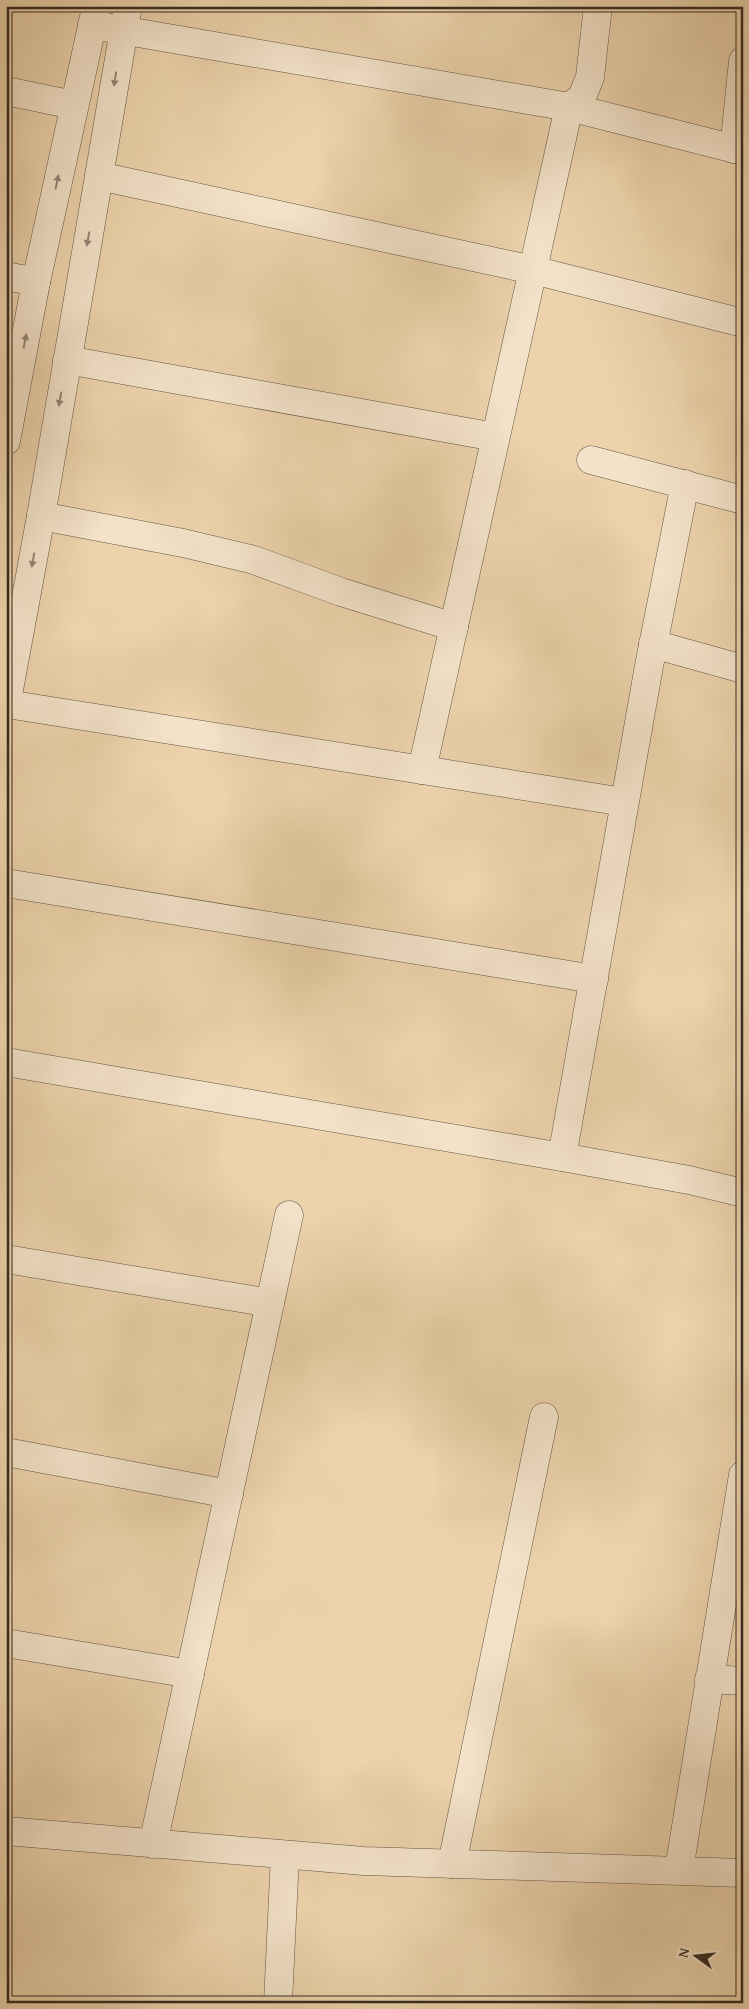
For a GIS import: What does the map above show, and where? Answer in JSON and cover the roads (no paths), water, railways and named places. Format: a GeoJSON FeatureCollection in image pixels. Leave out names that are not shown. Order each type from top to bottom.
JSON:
{"type":"FeatureCollection","features":[{"type":"Feature","properties":{"kind":"street"},"geometry":{"type":"LineString","coordinates":[[422,770],[569,107],[582,96],[590,77],[598,6]]}},
{"type":"Feature","properties":{"kind":"street"},"geometry":{"type":"LineString","coordinates":[[6,441],[36,282],[94,16],[125,19],[569,107],[739,150],[743,61]]}},
{"type":"Feature","properties":{"kind":"street"},"geometry":{"type":"LineString","coordinates":[[125,19],[41,516],[6,705],[624,802]]}},
{"type":"Feature","properties":{"kind":"street"},"geometry":{"type":"LineString","coordinates":[[6,91],[74,104]]}},
{"type":"Feature","properties":{"kind":"street"},"geometry":{"type":"LineString","coordinates":[[99,176],[532,270],[743,323]]}},
{"type":"Feature","properties":{"kind":"street"},"geometry":{"type":"LineString","coordinates":[[6,276],[36,282]]}},
{"type":"Feature","properties":{"kind":"street"},"geometry":{"type":"LineString","coordinates":[[67,360],[496,436]]}},
{"type":"Feature","properties":{"kind":"street"},"geometry":{"type":"LineString","coordinates":[[591,460],[743,500]]}},
{"type":"Feature","properties":{"kind":"street"},"geometry":{"type":"LineString","coordinates":[[562,1157],[624,802],[685,484]]}},
{"type":"Feature","properties":{"kind":"street"},"geometry":{"type":"LineString","coordinates":[[41,516],[183,543],[254,560],[341,592],[454,627]]}},
{"type":"Feature","properties":{"kind":"street"},"geometry":{"type":"LineString","coordinates":[[653,644],[743,669]]}},
{"type":"Feature","properties":{"kind":"street"},"geometry":{"type":"LineString","coordinates":[[6,883],[594,979]]}},
{"type":"Feature","properties":{"kind":"street"},"geometry":{"type":"LineString","coordinates":[[6,1062],[562,1157],[689,1180],[743,1193]]}},
{"type":"Feature","properties":{"kind":"street"},"geometry":{"type":"LineString","coordinates":[[153,1844],[289,1215]]}},
{"type":"Feature","properties":{"kind":"street"},"geometry":{"type":"LineString","coordinates":[[6,1259],[270,1303]]}},
{"type":"Feature","properties":{"kind":"street"},"geometry":{"type":"LineString","coordinates":[[452,1864],[513,1612],[544,1417]]}},
{"type":"Feature","properties":{"kind":"street"},"geometry":{"type":"LineString","coordinates":[[6,1452],[229,1494]]}},
{"type":"Feature","properties":{"kind":"street"},"geometry":{"type":"LineString","coordinates":[[679,1870],[710,1679],[737,1545],[743,1475]]}},
{"type":"Feature","properties":{"kind":"street"},"geometry":{"type":"LineString","coordinates":[[6,1643],[190,1674]]}},
{"type":"Feature","properties":{"kind":"street"},"geometry":{"type":"LineString","coordinates":[[710,1679],[743,1682]]}},
{"type":"Feature","properties":{"kind":"street"},"geometry":{"type":"LineString","coordinates":[[6,1831],[364,1861],[743,1873]]}},
{"type":"Feature","properties":{"kind":"street"},"geometry":{"type":"LineString","coordinates":[[278,2003],[286,1855]]}}]}
